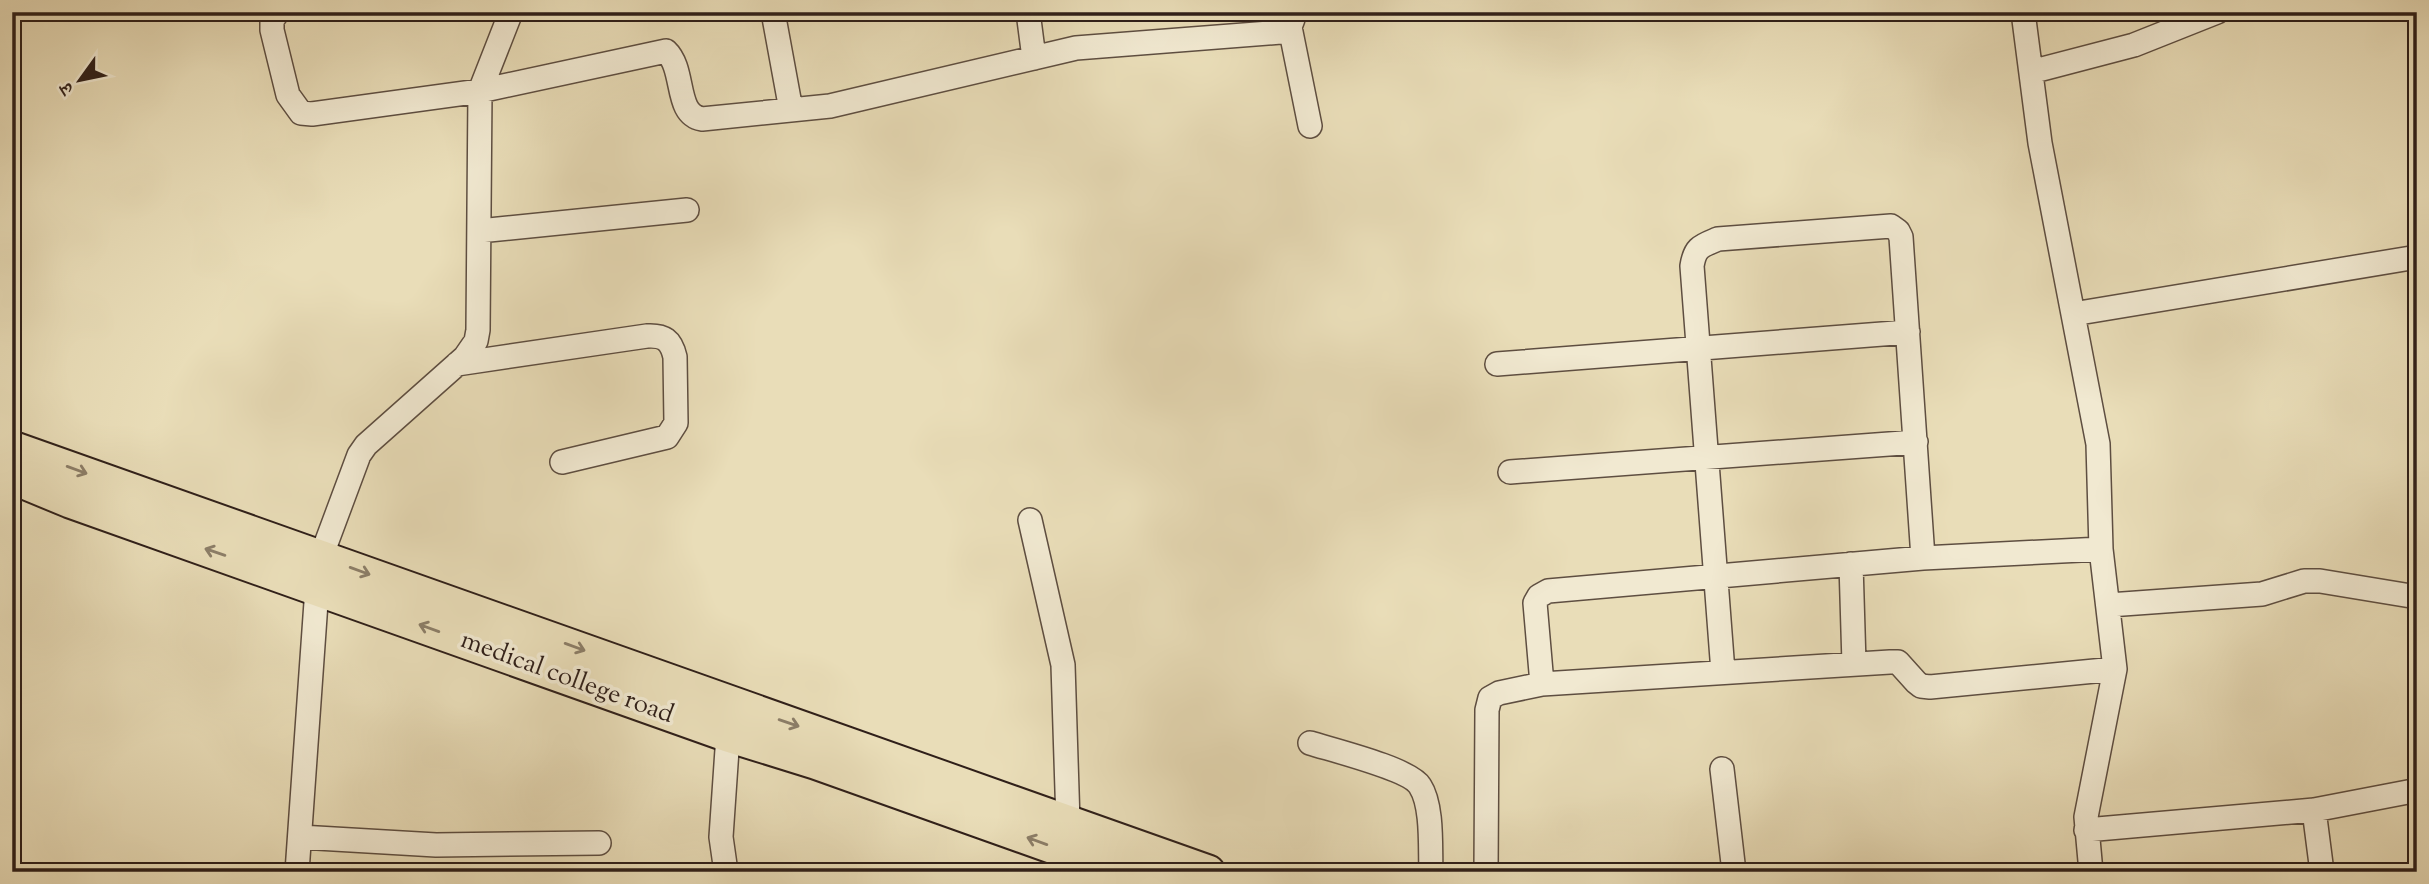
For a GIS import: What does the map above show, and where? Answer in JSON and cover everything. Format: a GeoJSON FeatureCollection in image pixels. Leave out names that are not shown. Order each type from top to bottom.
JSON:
{"type":"FeatureCollection","features":[{"type":"Feature","properties":{"kind":"highway"},"geometry":{"type":"LineString","coordinates":[[12,447],[251,548]]}},
{"type":"Feature","properties":{"kind":"highway","name":"medical college road"},"geometry":{"type":"LineString","coordinates":[[12,477],[70,501],[251,548],[319,572],[727,735],[815,762],[1125,872]]}},
{"type":"Feature","properties":{"kind":"highway"},"geometry":{"type":"LineString","coordinates":[[319,572],[1068,822],[1208,872]]}},
{"type":"Feature","properties":{"kind":"street"},"geometry":{"type":"LineString","coordinates":[[278,12],[272,20],[272,30],[288,95],[301,113],[312,114],[480,91],[666,51],[676,65],[687,110],[702,119],[830,106],[1086,47],[1281,32],[1291,20]]}},
{"type":"Feature","properties":{"kind":"street"},"geometry":{"type":"LineString","coordinates":[[297,872],[319,572],[359,455],[366,445],[472,349],[478,330],[480,91],[511,12]]}},
{"type":"Feature","properties":{"kind":"street"},"geometry":{"type":"LineString","coordinates":[[773,12],[791,110]]}},
{"type":"Feature","properties":{"kind":"street"},"geometry":{"type":"LineString","coordinates":[[1028,12],[1034,58]]}},
{"type":"Feature","properties":{"kind":"street"},"geometry":{"type":"LineString","coordinates":[[2023,12],[2040,143],[2098,444],[2101,549],[2115,669],[2086,817],[2091,872]]}},
{"type":"Feature","properties":{"kind":"street"},"geometry":{"type":"LineString","coordinates":[[2031,72],[2134,45],[2217,12]]}},
{"type":"Feature","properties":{"kind":"street"},"geometry":{"type":"LineString","coordinates":[[1291,20],[1310,126]]}},
{"type":"Feature","properties":{"kind":"street"},"geometry":{"type":"LineString","coordinates":[[479,231],[687,210]]}},
{"type":"Feature","properties":{"kind":"street"},"geometry":{"type":"LineString","coordinates":[[1723,672],[1692,266],[1694,254],[1702,246],[1717,239],[1891,226],[1898,231],[1901,237],[1923,558]]}},
{"type":"Feature","properties":{"kind":"street"},"geometry":{"type":"LineString","coordinates":[[2073,314],[2417,257]]}},
{"type":"Feature","properties":{"kind":"street"},"geometry":{"type":"LineString","coordinates":[[1497,364],[1908,332]]}},
{"type":"Feature","properties":{"kind":"street"},"geometry":{"type":"LineString","coordinates":[[457,364],[647,336],[659,335],[667,338],[673,346],[675,356],[676,423],[667,437],[562,462]]}},
{"type":"Feature","properties":{"kind":"street"},"geometry":{"type":"LineString","coordinates":[[1510,472],[1916,442]]}},
{"type":"Feature","properties":{"kind":"street"},"geometry":{"type":"LineString","coordinates":[[1030,520],[1063,665],[1068,822]]}},
{"type":"Feature","properties":{"kind":"street"},"geometry":{"type":"LineString","coordinates":[[1542,684],[1535,603],[1539,596],[1548,591],[1923,558],[2101,549]]}},
{"type":"Feature","properties":{"kind":"street"},"geometry":{"type":"LineString","coordinates":[[1851,564],[1854,664]]}},
{"type":"Feature","properties":{"kind":"street"},"geometry":{"type":"LineString","coordinates":[[2109,605],[2262,594],[2304,581],[2320,581],[2417,597]]}},
{"type":"Feature","properties":{"kind":"street"},"geometry":{"type":"LineString","coordinates":[[1486,872],[1487,710],[1490,698],[1499,693],[1542,684],[1898,662],[1921,686],[1930,687],[2115,669]]}},
{"type":"Feature","properties":{"kind":"street"},"geometry":{"type":"LineString","coordinates":[[726,872],[721,837],[727,735]]}},
{"type":"Feature","properties":{"kind":"street"},"geometry":{"type":"LineString","coordinates":[[1310,743],[1404,773],[1420,784],[1427,803],[1431,872]]}},
{"type":"Feature","properties":{"kind":"street"},"geometry":{"type":"LineString","coordinates":[[1722,769],[1734,872]]}},
{"type":"Feature","properties":{"kind":"street"},"geometry":{"type":"LineString","coordinates":[[2086,830],[2314,810],[2413,791]]}},
{"type":"Feature","properties":{"kind":"street"},"geometry":{"type":"LineString","coordinates":[[2314,810],[2322,872]]}},
{"type":"Feature","properties":{"kind":"street"},"geometry":{"type":"LineString","coordinates":[[300,837],[436,845],[599,843]]}}]}
